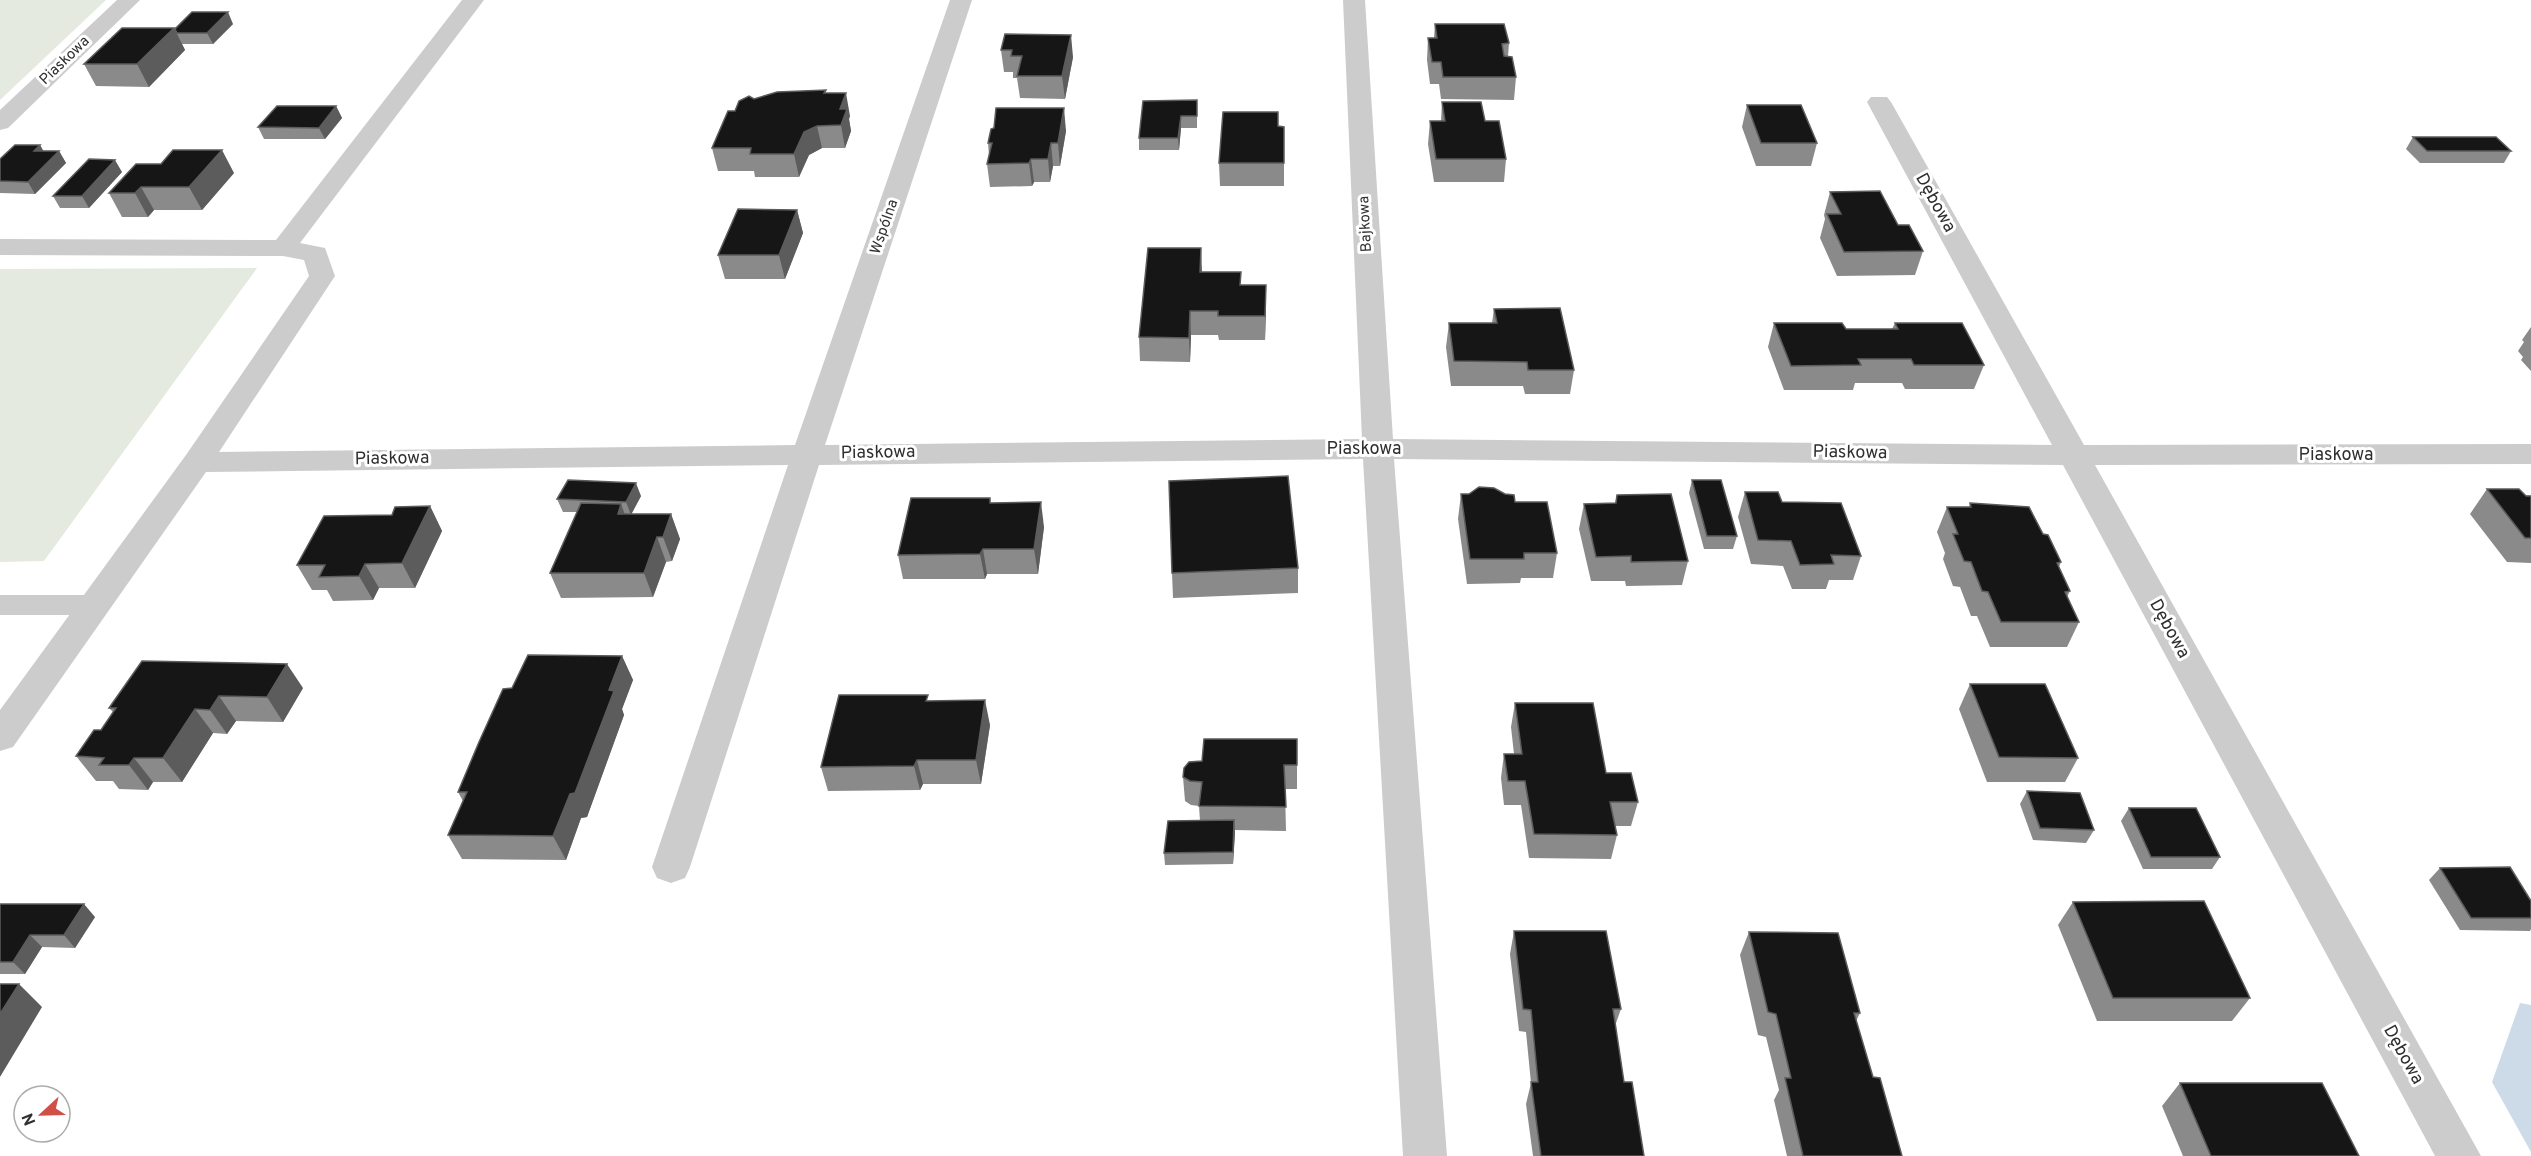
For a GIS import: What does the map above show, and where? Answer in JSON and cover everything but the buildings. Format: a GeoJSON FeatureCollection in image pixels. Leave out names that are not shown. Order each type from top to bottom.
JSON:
{"type":"FeatureCollection","features":[{"type":"Feature","properties":{"kind":"street","name":"Piaskowa"},"geometry":{"type":"LineString","coordinates":[[0,123],[129,0]]}},
{"type":"Feature","properties":{"kind":"street"},"geometry":{"type":"LineString","coordinates":[[283,248],[473,0]]}},
{"type":"Feature","properties":{"kind":"street","name":"Wspólna"},"geometry":{"type":"LineString","coordinates":[[671,867],[807,454],[962,0]]}},
{"type":"Feature","properties":{"kind":"street","name":"Bajkowa"},"geometry":{"type":"LineString","coordinates":[[1353,0],[1378,448],[1425,1156]]}},
{"type":"Feature","properties":{"kind":"street","name":"Dębowa"},"geometry":{"type":"LineString","coordinates":[[1879,102],[2459,1156]]}},
{"type":"Feature","properties":{"kind":"street"},"geometry":{"type":"LineString","coordinates":[[0,247],[283,248],[316,254],[322,276],[197,462],[0,737]]}},
{"type":"Feature","properties":{"kind":"street","name":"Piaskowa"},"geometry":{"type":"LineString","coordinates":[[197,462],[1378,448],[2073,456],[2531,454]]}},
{"type":"Feature","properties":{"kind":"lane"},"geometry":{"type":"LineString","coordinates":[[0,606],[95,605]]}},
{"type":"Feature","properties":{"kind":"shaded area"},"geometry":{"type":"Polygon","coordinates":[[[0,0],[106,0],[0,100],[0,0]]]}},
{"type":"Feature","properties":{"kind":"shaded area"},"geometry":{"type":"Polygon","coordinates":[[[257,268],[44,561],[0,562],[0,269],[257,268]]]}},
{"type":"Feature","properties":{"kind":"water"},"geometry":{"type":"Polygon","coordinates":[[[2520,1003],[2531,1005],[2531,1152],[2492,1082],[2520,1003]]]}}]}
